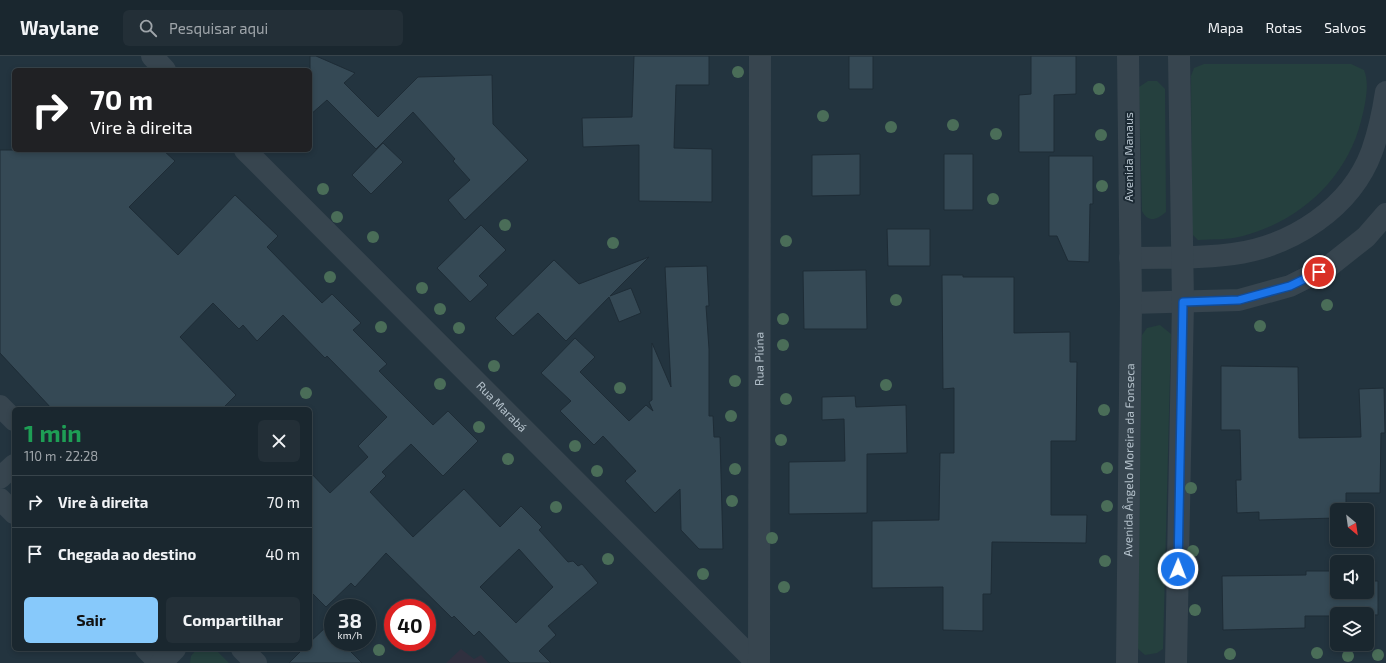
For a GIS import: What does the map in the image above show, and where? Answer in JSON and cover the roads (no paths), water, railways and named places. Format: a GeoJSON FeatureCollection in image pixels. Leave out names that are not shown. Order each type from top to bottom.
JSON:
{"type":"FeatureCollection","features":[{"type":"Feature","properties":{"kind":"street"},"geometry":{"type":"LineString","coordinates":[[152,56],[164,68]]}},
{"type":"Feature","properties":{"kind":"street","name":"Rua Piúna"},"geometry":{"type":"LineString","coordinates":[[758,663],[760,56]]}},
{"type":"Feature","properties":{"kind":"street","name":"Avenida Manaus"},"geometry":{"type":"LineString","coordinates":[[1128,56],[1130,258]]}},
{"type":"Feature","properties":{"kind":"street"},"geometry":{"type":"LineString","coordinates":[[1176,663],[1183,302],[1179,56]]}},
{"type":"Feature","properties":{"kind":"street"},"geometry":{"type":"LineString","coordinates":[[1130,258],[1213,257],[1254,250],[1290,237],[1324,216],[1350,189],[1372,152],[1379,130],[1386,92]]}},
{"type":"Feature","properties":{"kind":"street","name":"Rua Marabá"},"geometry":{"type":"LineString","coordinates":[[247,152],[758,663]]}},
{"type":"Feature","properties":{"kind":"street"},"geometry":{"type":"LineString","coordinates":[[1131,303],[1239,300],[1265,294],[1309,278],[1328,267],[1361,241],[1386,214]]}},
{"type":"Feature","properties":{"kind":"street","name":"Avenida Ângelo Moreira da Fonseca"},"geometry":{"type":"LineString","coordinates":[[1126,663],[1131,303],[1130,258]]}},
{"type":"Feature","properties":{"kind":"street"},"geometry":{"type":"LineString","coordinates":[[0,406],[12,418]]}},
{"type":"Feature","properties":{"kind":"street"},"geometry":{"type":"LineString","coordinates":[[0,478],[12,467]]}},
{"type":"Feature","properties":{"kind":"street"},"geometry":{"type":"LineString","coordinates":[[0,499],[12,511]]}},
{"type":"Feature","properties":{"kind":"street"},"geometry":{"type":"LineString","coordinates":[[148,651],[161,663],[173,651]]}},
{"type":"Feature","properties":{"kind":"street"},"geometry":{"type":"LineString","coordinates":[[244,651],[256,663]]}}]}
